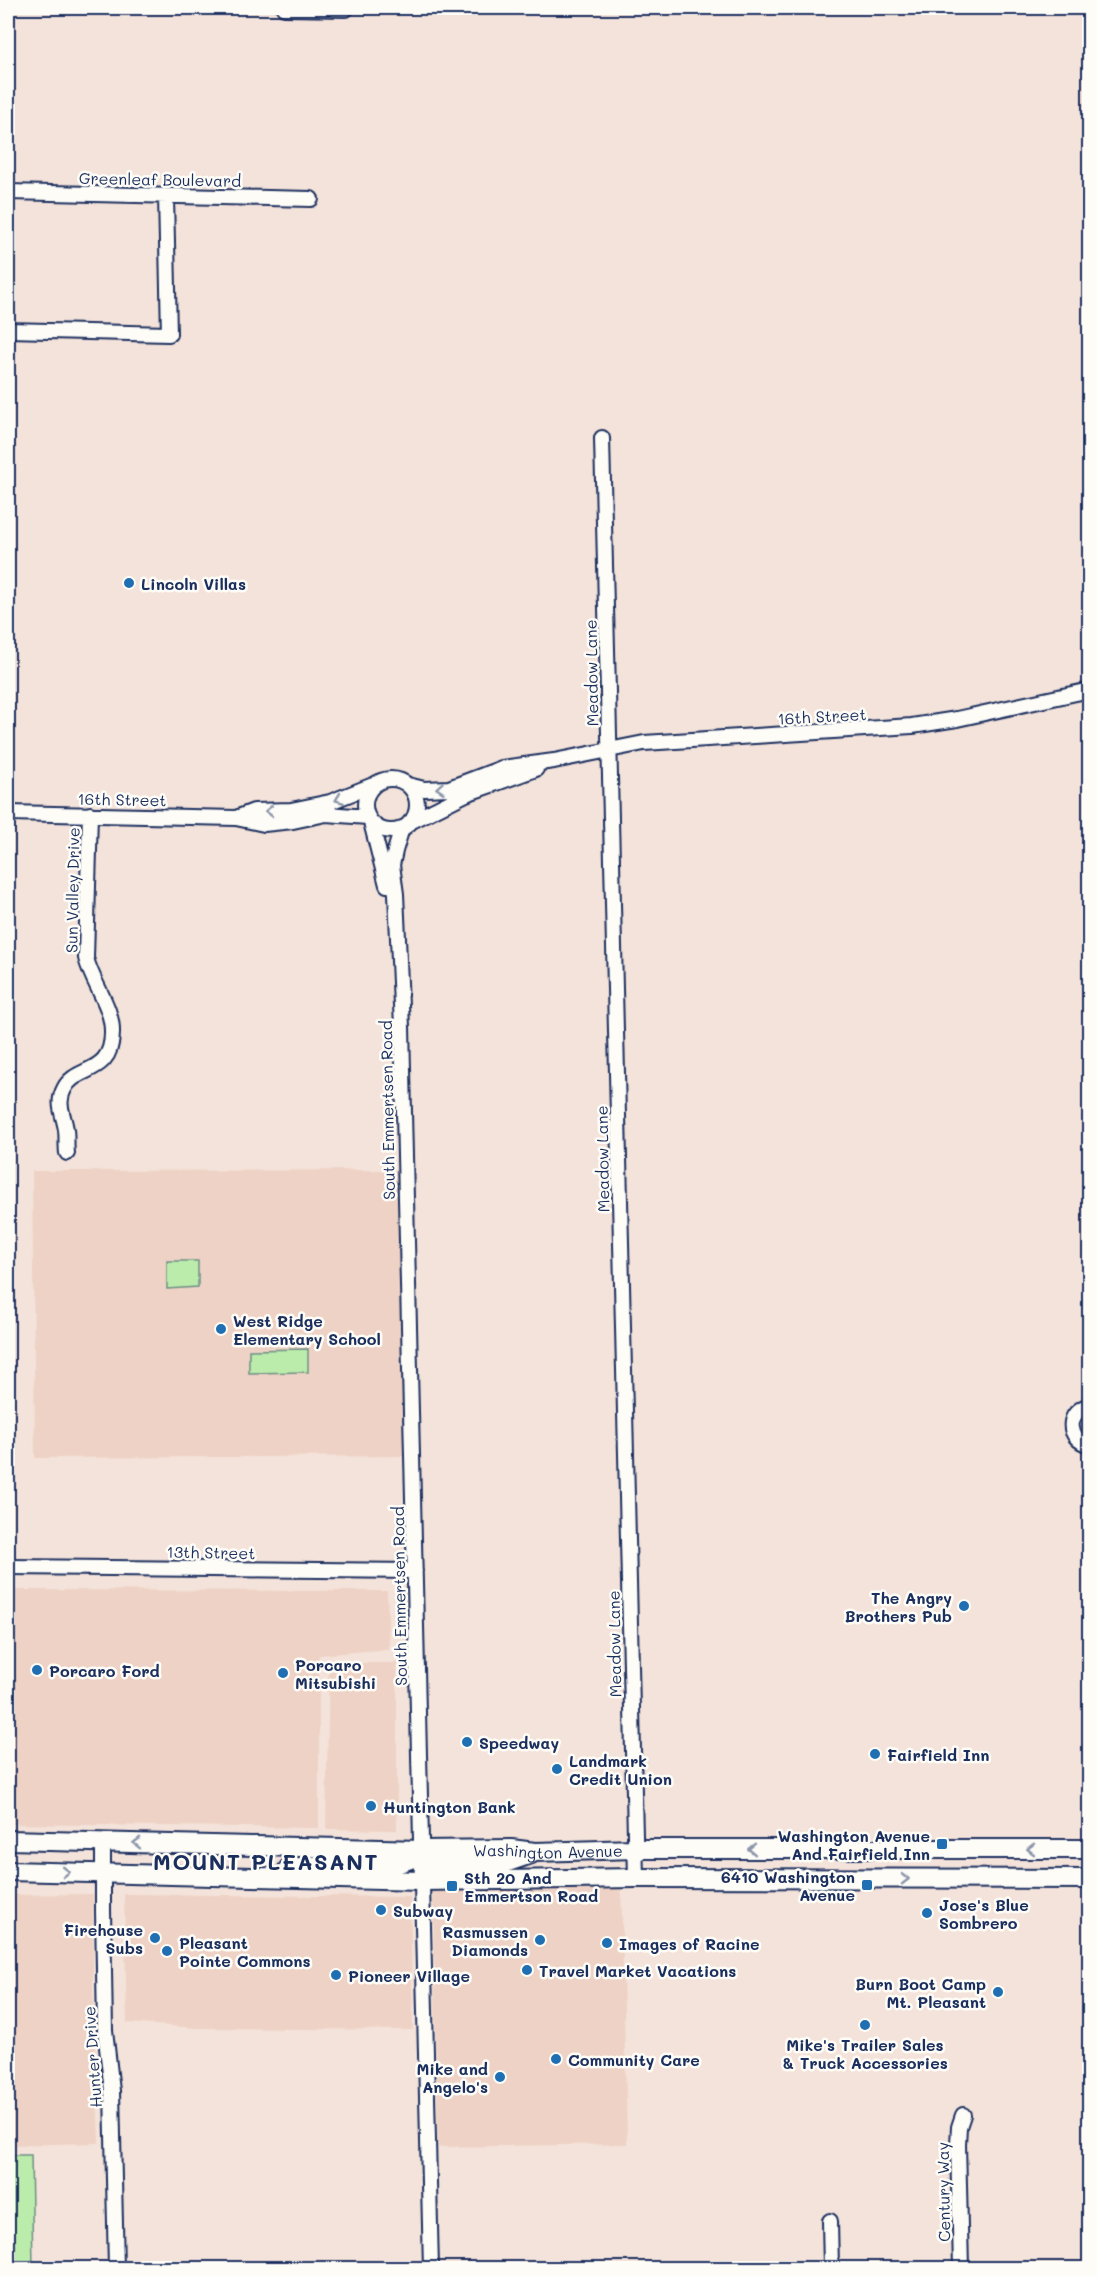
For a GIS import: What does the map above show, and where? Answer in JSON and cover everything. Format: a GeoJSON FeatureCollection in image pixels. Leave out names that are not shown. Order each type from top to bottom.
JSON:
{"type":"FeatureCollection","features":[{"type":"Feature","properties":{"kind":"main road","name":"Washington Avenue"},"geometry":{"type":"LineString","coordinates":[[8,1840],[422,1850],[511,1849],[535,1852],[635,1849],[1089,1849]]}},
{"type":"Feature","properties":{"kind":"main road"},"geometry":{"type":"LineString","coordinates":[[250,1877],[321,1864],[399,1863],[417,1857],[422,1850]]}},
{"type":"Feature","properties":{"kind":"main road"},"geometry":{"type":"LineString","coordinates":[[422,1881],[429,1868],[435,1865],[505,1863],[535,1852]]}},
{"type":"Feature","properties":{"kind":"main road","name":"Washington Avenue"},"geometry":{"type":"LineString","coordinates":[[8,1871],[422,1881],[636,1878],[1089,1879]]}},
{"type":"Feature","properties":{"kind":"street"},"geometry":{"type":"LineString","coordinates":[[284,8],[346,9]]}},
{"type":"Feature","properties":{"kind":"street","name":"Greenleaf Boulevard"},"geometry":{"type":"LineString","coordinates":[[8,192],[311,199]]}},
{"type":"Feature","properties":{"kind":"street"},"geometry":{"type":"LineString","coordinates":[[8,330],[169,334],[166,196]]}},
{"type":"Feature","properties":{"kind":"street","name":"Meadow Lane"},"geometry":{"type":"LineString","coordinates":[[602,438],[636,1878]]}},
{"type":"Feature","properties":{"kind":"street","name":"16th Street"},"geometry":{"type":"LineString","coordinates":[[236,818],[254,811],[291,810],[330,802],[383,780],[392,779],[424,789],[449,788],[502,768],[554,761],[609,748],[687,740],[912,726],[957,719],[1089,690]]}},
{"type":"Feature","properties":{"kind":"street","name":"16th Street"},"geometry":{"type":"LineString","coordinates":[[8,813],[236,818],[264,824],[326,814],[370,820],[386,830],[406,826],[466,795],[554,761]]}},
{"type":"Feature","properties":{"kind":"street"},"geometry":{"type":"LineString","coordinates":[[370,820],[365,806],[366,798],[374,785]]}},
{"type":"Feature","properties":{"kind":"street"},"geometry":{"type":"LineString","coordinates":[[406,826],[414,816],[416,800],[408,785]]}},
{"type":"Feature","properties":{"kind":"street","name":"Sun Valley Drive"},"geometry":{"type":"LineString","coordinates":[[67,1153],[66,1128],[60,1111],[63,1090],[69,1081],[96,1067],[104,1060],[110,1047],[112,1034],[108,1012],[86,958],[90,814]]}},
{"type":"Feature","properties":{"kind":"street","name":"South Emmertsen Road"},"geometry":{"type":"LineString","coordinates":[[370,820],[396,922]]}},
{"type":"Feature","properties":{"kind":"street","name":"South Emmertsen Road"},"geometry":{"type":"LineString","coordinates":[[406,826],[392,865],[402,1027],[430,2268]]}},
{"type":"Feature","properties":{"kind":"street"},"geometry":{"type":"LineString","coordinates":[[1089,1405],[1077,1410],[1071,1422],[1073,1434],[1077,1439],[1089,1445]]}},
{"type":"Feature","properties":{"kind":"street","name":"13th Street"},"geometry":{"type":"LineString","coordinates":[[8,1567],[415,1571]]}},
{"type":"Feature","properties":{"kind":"street","name":"Hunter Drive"},"geometry":{"type":"LineString","coordinates":[[104,1843],[105,2030],[112,2091],[116,2268]]}},
{"type":"Feature","properties":{"kind":"street","name":"Century Way"},"geometry":{"type":"LineString","coordinates":[[961,2268],[958,2144],[959,2127],[963,2115]]}},
{"type":"Feature","properties":{"kind":"street"},"geometry":{"type":"LineString","coordinates":[[830,2221],[831,2268]]}},
{"type":"Feature","properties":{"kind":"shaded area","name":"West Ridge Elementary School"},"geometry":{"type":"Polygon","coordinates":[[[405,1170],[412,1456],[35,1458],[32,1171],[405,1170]]]}},
{"type":"Feature","properties":{"kind":"shaded area"},"geometry":{"type":"Polygon","coordinates":[[[8,1590],[387,1591],[389,1649],[319,1655],[319,1828],[8,1824],[8,1590]]]}},
{"type":"Feature","properties":{"kind":"shaded area"},"geometry":{"type":"Polygon","coordinates":[[[329,1663],[397,1663],[397,1830],[326,1829],[329,1663]]]}},
{"type":"Feature","properties":{"kind":"shaded area"},"geometry":{"type":"Polygon","coordinates":[[[621,1879],[627,2144],[438,2147],[433,1896],[422,1881],[621,1879]]]}},
{"type":"Feature","properties":{"kind":"shaded area"},"geometry":{"type":"Polygon","coordinates":[[[93,1894],[93,1993],[99,2143],[8,2145],[8,1895],[93,1894]]]}},
{"type":"Feature","properties":{"kind":"shaded area"},"geometry":{"type":"Polygon","coordinates":[[[124,1894],[410,1897],[413,2030],[196,2028],[127,2023],[124,1894]]]}},
{"type":"Feature","properties":{"kind":"green space"},"geometry":{"type":"Polygon","coordinates":[[[167,1261],[198,1261],[198,1287],[167,1289],[167,1261]]]}},
{"type":"Feature","properties":{"kind":"green space"},"geometry":{"type":"Polygon","coordinates":[[[308,1349],[308,1372],[249,1373],[249,1350],[308,1349]]]}},
{"type":"Feature","properties":{"kind":"green space"},"geometry":{"type":"Polygon","coordinates":[[[8,2155],[31,2155],[33,2268],[8,2268],[8,2155]]]}},
{"type":"Feature","properties":{"kind":"place","name":"Lincoln Villas"},"geometry":{"type":"Point","coordinates":[129,583]}},
{"type":"Feature","properties":{"kind":"place","name":"West Ridge Elementary School"},"geometry":{"type":"Point","coordinates":[221,1329]}},
{"type":"Feature","properties":{"kind":"place","name":"The Angry Brothers Pub"},"geometry":{"type":"Point","coordinates":[964,1606]}},
{"type":"Feature","properties":{"kind":"place","name":"Porcaro Ford"},"geometry":{"type":"Point","coordinates":[37,1670]}},
{"type":"Feature","properties":{"kind":"place","name":"Porcaro Mitsubishi"},"geometry":{"type":"Point","coordinates":[283,1673]}},
{"type":"Feature","properties":{"kind":"place","name":"Speedway"},"geometry":{"type":"Point","coordinates":[467,1742]}},
{"type":"Feature","properties":{"kind":"place","name":"Fairfield Inn"},"geometry":{"type":"Point","coordinates":[875,1754]}},
{"type":"Feature","properties":{"kind":"place","name":"Landmark Credit Union"},"geometry":{"type":"Point","coordinates":[557,1769]}},
{"type":"Feature","properties":{"kind":"place","name":"Huntington Bank"},"geometry":{"type":"Point","coordinates":[371,1806]}},
{"type":"Feature","properties":{"kind":"place","name":"Washington Avenue And Fairfield Inn"},"geometry":{"type":"Point","coordinates":[942,1844]}},
{"type":"Feature","properties":{"kind":"place","name":"6410 Washington Avenue"},"geometry":{"type":"Point","coordinates":[867,1885]}},
{"type":"Feature","properties":{"kind":"place","name":"Sth 20 And Emmertson Road"},"geometry":{"type":"Point","coordinates":[452,1886]}},
{"type":"Feature","properties":{"kind":"place","name":"Subway"},"geometry":{"type":"Point","coordinates":[381,1910]}},
{"type":"Feature","properties":{"kind":"place","name":"Jose's Blue Sombrero"},"geometry":{"type":"Point","coordinates":[927,1913]}},
{"type":"Feature","properties":{"kind":"place","name":"Firehouse Subs"},"geometry":{"type":"Point","coordinates":[155,1938]}},
{"type":"Feature","properties":{"kind":"place","name":"Rasmussen Diamonds"},"geometry":{"type":"Point","coordinates":[540,1940]}},
{"type":"Feature","properties":{"kind":"place","name":"Images of Racine"},"geometry":{"type":"Point","coordinates":[607,1943]}},
{"type":"Feature","properties":{"kind":"place","name":"Pleasant Pointe Commons"},"geometry":{"type":"Point","coordinates":[167,1951]}},
{"type":"Feature","properties":{"kind":"place","name":"Travel Market Vacations"},"geometry":{"type":"Point","coordinates":[527,1970]}},
{"type":"Feature","properties":{"kind":"place","name":"Pioneer Village"},"geometry":{"type":"Point","coordinates":[336,1975]}},
{"type":"Feature","properties":{"kind":"place","name":"Burn Boot Camp Mt. Pleasant"},"geometry":{"type":"Point","coordinates":[998,1992]}},
{"type":"Feature","properties":{"kind":"place","name":"Mike's Trailer Sales & Truck Accessories"},"geometry":{"type":"Point","coordinates":[865,2025]}},
{"type":"Feature","properties":{"kind":"place","name":"Community Care"},"geometry":{"type":"Point","coordinates":[556,2059]}},
{"type":"Feature","properties":{"kind":"place","name":"Mike and Angelo's"},"geometry":{"type":"Point","coordinates":[500,2077]}},
{"type":"Feature","properties":{"kind":"district","name":"MOUNT PLEASANT"},"geometry":{"type":"Point","coordinates":[266,1861]}}]}
